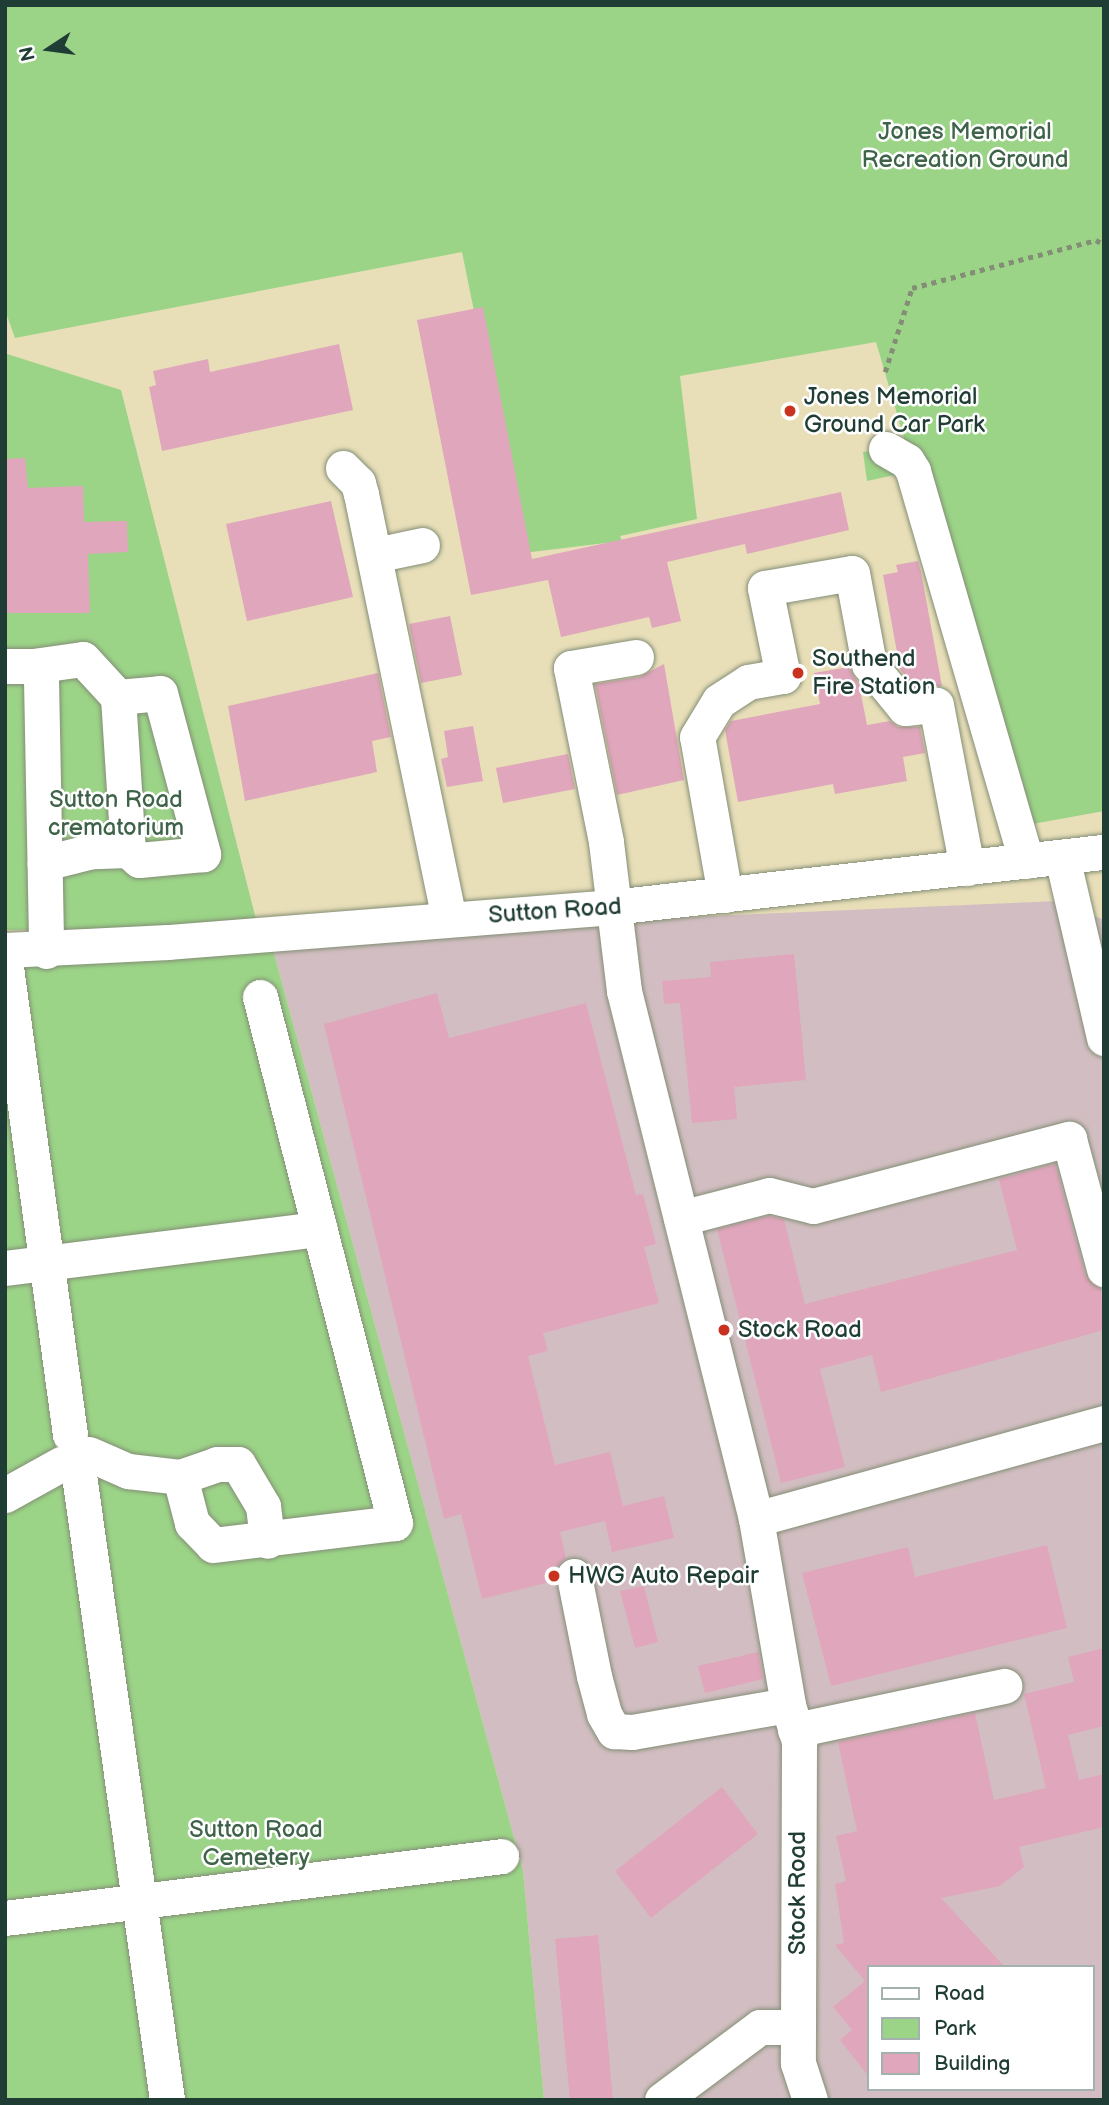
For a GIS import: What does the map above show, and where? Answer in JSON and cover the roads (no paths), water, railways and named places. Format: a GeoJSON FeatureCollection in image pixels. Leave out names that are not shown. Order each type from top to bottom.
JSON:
{"type":"FeatureCollection","features":[{"type":"Feature","properties":{"kind":"street"},"geometry":{"type":"LineString","coordinates":[[886,449],[907,461],[914,471],[1026,861]]}},
{"type":"Feature","properties":{"kind":"street"},"geometry":{"type":"LineString","coordinates":[[343,468],[358,483],[449,919]]}},
{"type":"Feature","properties":{"kind":"street"},"geometry":{"type":"LineString","coordinates":[[374,555],[422,545]]}},
{"type":"Feature","properties":{"kind":"street"},"geometry":{"type":"LineString","coordinates":[[725,895],[697,737],[719,701],[748,682],[783,676],[765,589],[852,573],[869,664],[905,708],[936,705],[967,868]]}},
{"type":"Feature","properties":{"kind":"street","name":"Stock Road"},"geometry":{"type":"LineString","coordinates":[[636,657],[571,668],[606,842],[624,991],[756,1519],[792,1718],[799,1742],[797,2063],[810,2100]]}},
{"type":"Feature","properties":{"kind":"street"},"geometry":{"type":"LineString","coordinates":[[19,666],[83,659],[118,697],[128,850],[139,860],[202,854],[160,693],[118,697]]}},
{"type":"Feature","properties":{"kind":"street"},"geometry":{"type":"LineString","coordinates":[[19,666],[41,679],[46,951]]}},
{"type":"Feature","properties":{"kind":"street"},"geometry":{"type":"LineString","coordinates":[[45,863],[92,852],[128,850]]}},
{"type":"Feature","properties":{"kind":"street","name":"Sutton Road"},"geometry":{"type":"LineString","coordinates":[[5,950],[46,951],[612,907],[1104,852]]}},
{"type":"Feature","properties":{"kind":"street"},"geometry":{"type":"LineString","coordinates":[[1062,857],[1104,1038]]}},
{"type":"Feature","properties":{"kind":"street"},"geometry":{"type":"LineString","coordinates":[[5,960],[167,2100]]}},
{"type":"Feature","properties":{"kind":"street"},"geometry":{"type":"LineString","coordinates":[[180,1477],[192,1523],[213,1545],[267,1541],[395,1523],[260,997]]}},
{"type":"Feature","properties":{"kind":"street"},"geometry":{"type":"LineString","coordinates":[[681,1218],[769,1195],[813,1206],[1069,1139],[1104,1269]]}},
{"type":"Feature","properties":{"kind":"street"},"geometry":{"type":"LineString","coordinates":[[5,1268],[320,1229]]}},
{"type":"Feature","properties":{"kind":"street"},"geometry":{"type":"LineString","coordinates":[[756,1519],[1104,1423]]}},
{"type":"Feature","properties":{"kind":"street"},"geometry":{"type":"LineString","coordinates":[[5,1495],[75,1455],[128,1471],[180,1477],[218,1464],[238,1464],[263,1506],[267,1541]]}},
{"type":"Feature","properties":{"kind":"street"},"geometry":{"type":"LineString","coordinates":[[574,1576],[604,1714],[614,1731],[632,1732],[792,1718],[1004,1686]]}},
{"type":"Feature","properties":{"kind":"street"},"geometry":{"type":"LineString","coordinates":[[5,1918],[139,1899],[501,1856]]}},
{"type":"Feature","properties":{"kind":"street"},"geometry":{"type":"LineString","coordinates":[[662,2100],[760,2027],[798,2027]]}},
{"type":"Feature","properties":{"kind":"place","name":"Jones Memorial Ground Car Park"},"geometry":{"type":"Point","coordinates":[790,411]}},
{"type":"Feature","properties":{"kind":"place","name":"Southend Fire Station"},"geometry":{"type":"Point","coordinates":[798,673]}},
{"type":"Feature","properties":{"kind":"place","name":"Stock Road"},"geometry":{"type":"Point","coordinates":[724,1330]}},
{"type":"Feature","properties":{"kind":"place","name":"HWG Auto Repair"},"geometry":{"type":"Point","coordinates":[554,1576]}},
{"type":"Feature","properties":{"kind":"park label","name":"Jones Memorial Recreation Ground"},"geometry":{"type":"Point","coordinates":[965,146]}},
{"type":"Feature","properties":{"kind":"park label","name":"Sutton Road crematorium"},"geometry":{"type":"Point","coordinates":[116,814]}},
{"type":"Feature","properties":{"kind":"park label","name":"Sutton Road Cemetery"},"geometry":{"type":"Point","coordinates":[256,1844]}}]}
